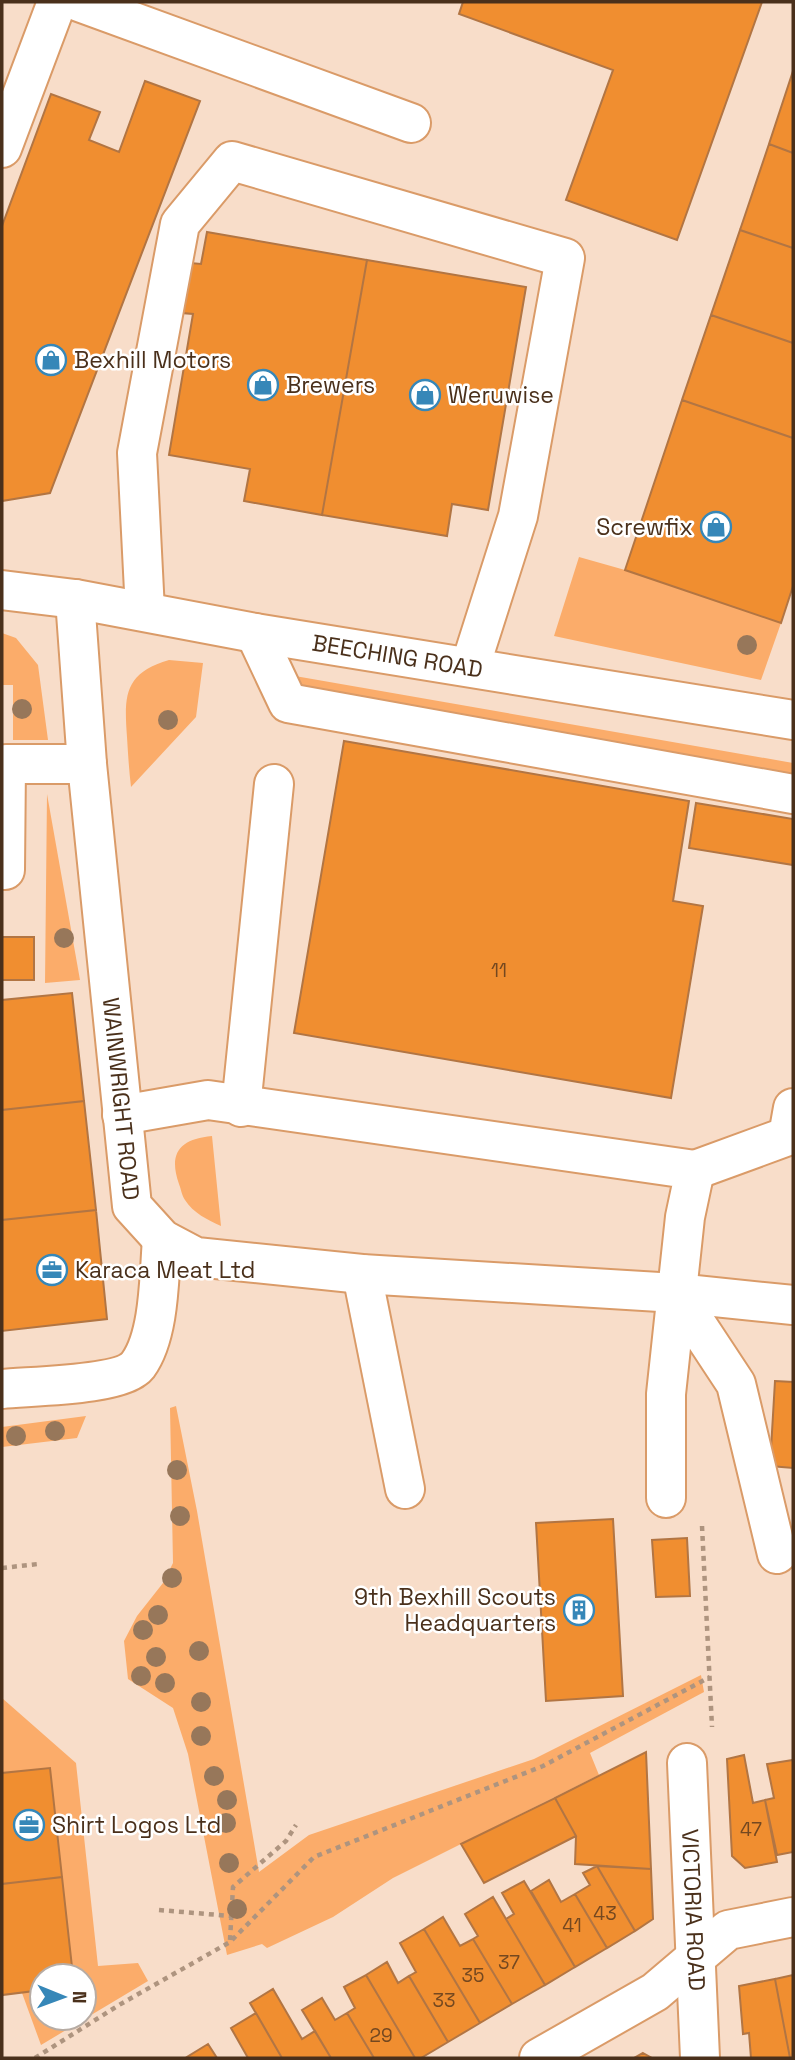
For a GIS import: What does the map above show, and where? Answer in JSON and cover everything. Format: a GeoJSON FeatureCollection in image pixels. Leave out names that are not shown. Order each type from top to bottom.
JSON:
{"type":"FeatureCollection","features":[{"type":"Feature","properties":{"kind":"street"},"geometry":{"type":"LineString","coordinates":[[2,148],[57,2]]}},
{"type":"Feature","properties":{"kind":"street"},"geometry":{"type":"LineString","coordinates":[[79,2],[411,124]]}},
{"type":"Feature","properties":{"kind":"street"},"geometry":{"type":"LineString","coordinates":[[145,611],[137,453],[180,224],[232,161],[565,258],[518,516],[470,667]]}},
{"type":"Feature","properties":{"kind":"street","name":"BEECHING ROAD"},"geometry":{"type":"LineString","coordinates":[[2,590],[75,599],[255,632],[793,720]]}},
{"type":"Feature","properties":{"kind":"street","name":"WAINWRIGHT ROAD"},"geometry":{"type":"LineString","coordinates":[[75,599],[87,764],[132,1206],[162,1239],[196,1257],[362,1274],[676,1293],[793,1305]]}},
{"type":"Feature","properties":{"kind":"street"},"geometry":{"type":"LineString","coordinates":[[255,632],[288,703],[793,794]]}},
{"type":"Feature","properties":{"kind":"street"},"geometry":{"type":"LineString","coordinates":[[2,870],[5,870],[4,764],[87,764]]}},
{"type":"Feature","properties":{"kind":"street"},"geometry":{"type":"LineString","coordinates":[[241,1107],[274,784]]}},
{"type":"Feature","properties":{"kind":"street"},"geometry":{"type":"LineString","coordinates":[[122,1115],[208,1100],[241,1107],[695,1170],[788,1136],[793,1108]]}},
{"type":"Feature","properties":{"kind":"street"},"geometry":{"type":"LineString","coordinates":[[666,1498],[666,1394],[685,1217],[695,1170]]}},
{"type":"Feature","properties":{"kind":"street"},"geometry":{"type":"LineString","coordinates":[[2,1389],[99,1381],[119,1377],[137,1366],[154,1327],[162,1239]]}},
{"type":"Feature","properties":{"kind":"street"},"geometry":{"type":"LineString","coordinates":[[362,1274],[405,1489]]}},
{"type":"Feature","properties":{"kind":"street"},"geometry":{"type":"LineString","coordinates":[[676,1293],[736,1384],[777,1554]]}},
{"type":"Feature","properties":{"kind":"street","name":"VICTORIA ROAD"},"geometry":{"type":"LineString","coordinates":[[687,1763],[700,2058]]}},
{"type":"Feature","properties":{"kind":"street"},"geometry":{"type":"LineString","coordinates":[[539,2058],[654,1992],[728,1930],[793,1917]]}},
{"type":"Feature","properties":{"kind":"path"},"geometry":{"type":"LineString","coordinates":[[687,1763],[712,1738],[702,1523]]}},
{"type":"Feature","properties":{"kind":"path"},"geometry":{"type":"LineString","coordinates":[[2,1568],[38,1564]]}},
{"type":"Feature","properties":{"kind":"path"},"geometry":{"type":"LineString","coordinates":[[35,2058],[119,2005],[230,1942],[314,1857],[543,1766],[710,1677]]}},
{"type":"Feature","properties":{"kind":"path"},"geometry":{"type":"LineString","coordinates":[[230,1942],[233,1886],[286,1841],[296,1825]]}},
{"type":"Feature","properties":{"kind":"path"},"geometry":{"type":"LineString","coordinates":[[159,1910],[231,1916]]}},
{"type":"Feature","properties":{"kind":"shaded area"},"geometry":{"type":"Polygon","coordinates":[[[579,557],[781,623],[761,680],[554,636],[579,557]]]}},
{"type":"Feature","properties":{"kind":"shaded area"},"geometry":{"type":"Polygon","coordinates":[[[2,633],[16,638],[38,665],[48,740],[13,740],[13,685],[2,685],[2,633]]]}},
{"type":"Feature","properties":{"kind":"shaded area"},"geometry":{"type":"Polygon","coordinates":[[[169,660],[203,663],[196,717],[131,787],[127,698],[135,679],[154,665],[169,660]]]}},
{"type":"Feature","properties":{"kind":"shaded area"},"geometry":{"type":"Polygon","coordinates":[[[295,676],[793,763],[793,774],[306,691],[295,676]]]}},
{"type":"Feature","properties":{"kind":"shaded area"},"geometry":{"type":"Polygon","coordinates":[[[47,794],[80,980],[45,983],[47,794]]]}},
{"type":"Feature","properties":{"kind":"shaded area"},"geometry":{"type":"Polygon","coordinates":[[[212,1136],[221,1226],[201,1216],[188,1205],[182,1194],[175,1164],[179,1150],[185,1144],[212,1136]]]}},
{"type":"Feature","properties":{"kind":"shaded area"},"geometry":{"type":"Polygon","coordinates":[[[176,1406],[197,1511],[259,1872],[309,1835],[534,1759],[701,1675],[704,1692],[590,1753],[599,1775],[393,1878],[333,1917],[267,1948],[262,1944],[227,1955],[188,1754],[173,1708],[128,1679],[124,1641],[137,1616],[163,1583],[173,1563],[170,1408],[176,1406]]]}},
{"type":"Feature","properties":{"kind":"shaded area"},"geometry":{"type":"Polygon","coordinates":[[[86,1416],[77,1438],[2,1447],[2,1427],[86,1416]]]}},
{"type":"Feature","properties":{"kind":"shaded area"},"geometry":{"type":"Polygon","coordinates":[[[2,1698],[76,1763],[98,1962],[71,1962],[50,1769],[2,1773],[2,1698]]]}},
{"type":"Feature","properties":{"kind":"shaded area"},"geometry":{"type":"Polygon","coordinates":[[[138,1963],[148,1981],[98,2011],[98,1966],[138,1963]]]}},
{"type":"Feature","properties":{"kind":"shaded area"},"geometry":{"type":"Polygon","coordinates":[[[28,1992],[28,2009],[22,1993],[28,1992]]]}},
{"type":"Feature","properties":{"kind":"shaded area"},"geometry":{"type":"Polygon","coordinates":[[[36,2032],[63,2032],[41,2045],[36,2032]]]}},
{"type":"Feature","properties":{"kind":"building"},"geometry":{"type":"Polygon","coordinates":[[[463,2],[762,2],[677,240],[566,200],[613,70],[459,14],[463,2]]]}},
{"type":"Feature","properties":{"kind":"building"},"geometry":{"type":"Polygon","coordinates":[[[793,71],[793,153],[769,144],[793,71]]]}},
{"type":"Feature","properties":{"kind":"building","name":"Bexhill Motors"},"geometry":{"type":"Polygon","coordinates":[[[145,81],[200,101],[50,493],[2,501],[2,226],[51,94],[100,112],[89,140],[119,152],[145,81]]]}},
{"type":"Feature","properties":{"kind":"building"},"geometry":{"type":"Polygon","coordinates":[[[769,144],[793,153],[793,248],[740,230],[769,144]]]}},
{"type":"Feature","properties":{"kind":"building"},"geometry":{"type":"Polygon","coordinates":[[[740,230],[793,248],[793,343],[711,315],[740,230]]]}},
{"type":"Feature","properties":{"kind":"building","name":"Brewers"},"geometry":{"type":"Polygon","coordinates":[[[207,232],[367,260],[322,515],[244,501],[250,469],[169,455],[193,314],[182,313],[191,263],[201,264],[207,232]]]}},
{"type":"Feature","properties":{"kind":"building","name":"Weruwise"},"geometry":{"type":"Polygon","coordinates":[[[367,260],[526,287],[488,510],[452,504],[447,536],[322,515],[367,260]]]}},
{"type":"Feature","properties":{"kind":"building"},"geometry":{"type":"Polygon","coordinates":[[[711,315],[793,343],[793,438],[682,400],[711,315]]]}},
{"type":"Feature","properties":{"kind":"building","name":"Screwfix"},"geometry":{"type":"Polygon","coordinates":[[[682,400],[793,438],[793,586],[781,623],[625,570],[682,400]]]}},
{"type":"Feature","properties":{"kind":"building"},"geometry":{"type":"Polygon","coordinates":[[[344,741],[689,801],[673,901],[703,906],[671,1098],[294,1033],[344,741]]]}},
{"type":"Feature","properties":{"kind":"building"},"geometry":{"type":"Polygon","coordinates":[[[696,803],[793,819],[793,865],[689,848],[696,803]]]}},
{"type":"Feature","properties":{"kind":"building"},"geometry":{"type":"Polygon","coordinates":[[[2,937],[34,937],[34,980],[2,980],[2,937]]]}},
{"type":"Feature","properties":{"kind":"building"},"geometry":{"type":"Polygon","coordinates":[[[72,993],[84,1101],[2,1110],[2,1000],[72,993]]]}},
{"type":"Feature","properties":{"kind":"building"},"geometry":{"type":"Polygon","coordinates":[[[84,1101],[96,1210],[2,1220],[2,1110],[84,1101]]]}},
{"type":"Feature","properties":{"kind":"building","name":"Karaca Meat Ltd"},"geometry":{"type":"Polygon","coordinates":[[[96,1210],[107,1319],[2,1331],[2,1220],[96,1210]]]}},
{"type":"Feature","properties":{"kind":"building"},"geometry":{"type":"Polygon","coordinates":[[[775,1381],[793,1382],[793,1468],[770,1466],[775,1381]]]}},
{"type":"Feature","properties":{"kind":"building","name":"9th Bexhill Scouts Headquarters"},"geometry":{"type":"Polygon","coordinates":[[[613,1519],[623,1696],[546,1701],[536,1523],[613,1519]]]}},
{"type":"Feature","properties":{"kind":"building"},"geometry":{"type":"Polygon","coordinates":[[[687,1538],[690,1596],[656,1597],[652,1540],[687,1538]]]}},
{"type":"Feature","properties":{"kind":"building"},"geometry":{"type":"Polygon","coordinates":[[[646,1752],[651,1869],[575,1864],[576,1836],[555,1798],[646,1752]]]}},
{"type":"Feature","properties":{"kind":"building"},"geometry":{"type":"Polygon","coordinates":[[[744,1755],[753,1803],[765,1800],[777,1862],[745,1868],[732,1856],[727,1759],[744,1755]]]}},
{"type":"Feature","properties":{"kind":"building"},"geometry":{"type":"Polygon","coordinates":[[[793,1760],[793,1852],[777,1855],[765,1800],[774,1798],[767,1764],[793,1760]]]}},
{"type":"Feature","properties":{"kind":"building","name":"Shirt Logos Ltd"},"geometry":{"type":"Polygon","coordinates":[[[50,1768],[62,1877],[2,1884],[2,1773],[50,1768]]]}},
{"type":"Feature","properties":{"kind":"building"},"geometry":{"type":"Polygon","coordinates":[[[555,1798],[576,1836],[484,1883],[461,1844],[555,1798]]]}},
{"type":"Feature","properties":{"kind":"building"},"geometry":{"type":"Polygon","coordinates":[[[597,1866],[635,1931],[607,1948],[575,1894],[590,1885],[583,1873],[597,1866]]]}},
{"type":"Feature","properties":{"kind":"building"},"geometry":{"type":"Polygon","coordinates":[[[597,1866],[651,1869],[653,1919],[635,1931],[597,1866]]]}},
{"type":"Feature","properties":{"kind":"building"},"geometry":{"type":"Polygon","coordinates":[[[62,1877],[71,1962],[28,1962],[28,1992],[2,1995],[2,1884],[62,1877]]]}},
{"type":"Feature","properties":{"kind":"building"},"geometry":{"type":"Polygon","coordinates":[[[549,1880],[561,1902],[575,1894],[607,1948],[575,1967],[531,1891],[549,1880]]]}},
{"type":"Feature","properties":{"kind":"building"},"geometry":{"type":"Polygon","coordinates":[[[524,1881],[575,1967],[545,1985],[506,1919],[514,1914],[502,1893],[524,1881]]]}},
{"type":"Feature","properties":{"kind":"building"},"geometry":{"type":"Polygon","coordinates":[[[493,1897],[545,1985],[512,2004],[473,1939],[478,1936],[465,1914],[493,1897]]]}},
{"type":"Feature","properties":{"kind":"building"},"geometry":{"type":"Polygon","coordinates":[[[443,1917],[460,1946],[473,1939],[512,2004],[480,2023],[424,1929],[443,1917]]]}},
{"type":"Feature","properties":{"kind":"building"},"geometry":{"type":"Polygon","coordinates":[[[424,1929],[480,2023],[448,2042],[409,1976],[416,1972],[400,1943],[424,1929]]]}},
{"type":"Feature","properties":{"kind":"building"},"geometry":{"type":"Polygon","coordinates":[[[387,1962],[398,1983],[409,1976],[448,2042],[421,2058],[415,2058],[366,1975],[387,1962]]]}},
{"type":"Feature","properties":{"kind":"building"},"geometry":{"type":"Polygon","coordinates":[[[366,1975],[415,2058],[374,2058],[347,2013],[355,2008],[344,1987],[366,1975]]]}},
{"type":"Feature","properties":{"kind":"building"},"geometry":{"type":"Polygon","coordinates":[[[793,1975],[793,2058],[790,2058],[775,1979],[793,1975]]]}},
{"type":"Feature","properties":{"kind":"building"},"geometry":{"type":"Polygon","coordinates":[[[775,1979],[790,2058],[751,2058],[749,2033],[743,2034],[739,1986],[775,1979]]]}},
{"type":"Feature","properties":{"kind":"building"},"geometry":{"type":"Polygon","coordinates":[[[273,1989],[302,2039],[315,2031],[331,2058],[282,2058],[250,2003],[273,1989]]]}},
{"type":"Feature","properties":{"kind":"building"},"geometry":{"type":"Polygon","coordinates":[[[322,1998],[335,2020],[347,2013],[374,2058],[331,2058],[302,2010],[322,1998]]]}},
{"type":"Feature","properties":{"kind":"building"},"geometry":{"type":"Polygon","coordinates":[[[256,2013],[282,2058],[248,2058],[231,2028],[256,2013]]]}},
{"type":"Feature","properties":{"kind":"building"},"geometry":{"type":"Polygon","coordinates":[[[208,2044],[217,2058],[187,2057],[208,2044]]]}},
{"type":"Feature","properties":{"kind":"building"},"geometry":{"type":"Polygon","coordinates":[[[643,2053],[652,2058],[634,2058],[643,2053]]]}},
{"type":"Feature","properties":{"kind":"place","name":"Bexhill Motors"},"geometry":{"type":"Point","coordinates":[51,360]}},
{"type":"Feature","properties":{"kind":"place","name":"Brewers"},"geometry":{"type":"Point","coordinates":[263,385]}},
{"type":"Feature","properties":{"kind":"place","name":"Weruwise"},"geometry":{"type":"Point","coordinates":[425,395]}},
{"type":"Feature","properties":{"kind":"place","name":"Screwfix"},"geometry":{"type":"Point","coordinates":[716,527]}},
{"type":"Feature","properties":{"kind":"place","name":"Karaca Meat Ltd"},"geometry":{"type":"Point","coordinates":[52,1270]}},
{"type":"Feature","properties":{"kind":"place","name":"9th Bexhill Scouts Headquarters"},"geometry":{"type":"Point","coordinates":[579,1610]}},
{"type":"Feature","properties":{"kind":"place","name":"Shirt Logos Ltd"},"geometry":{"type":"Point","coordinates":[29,1825]}}]}
